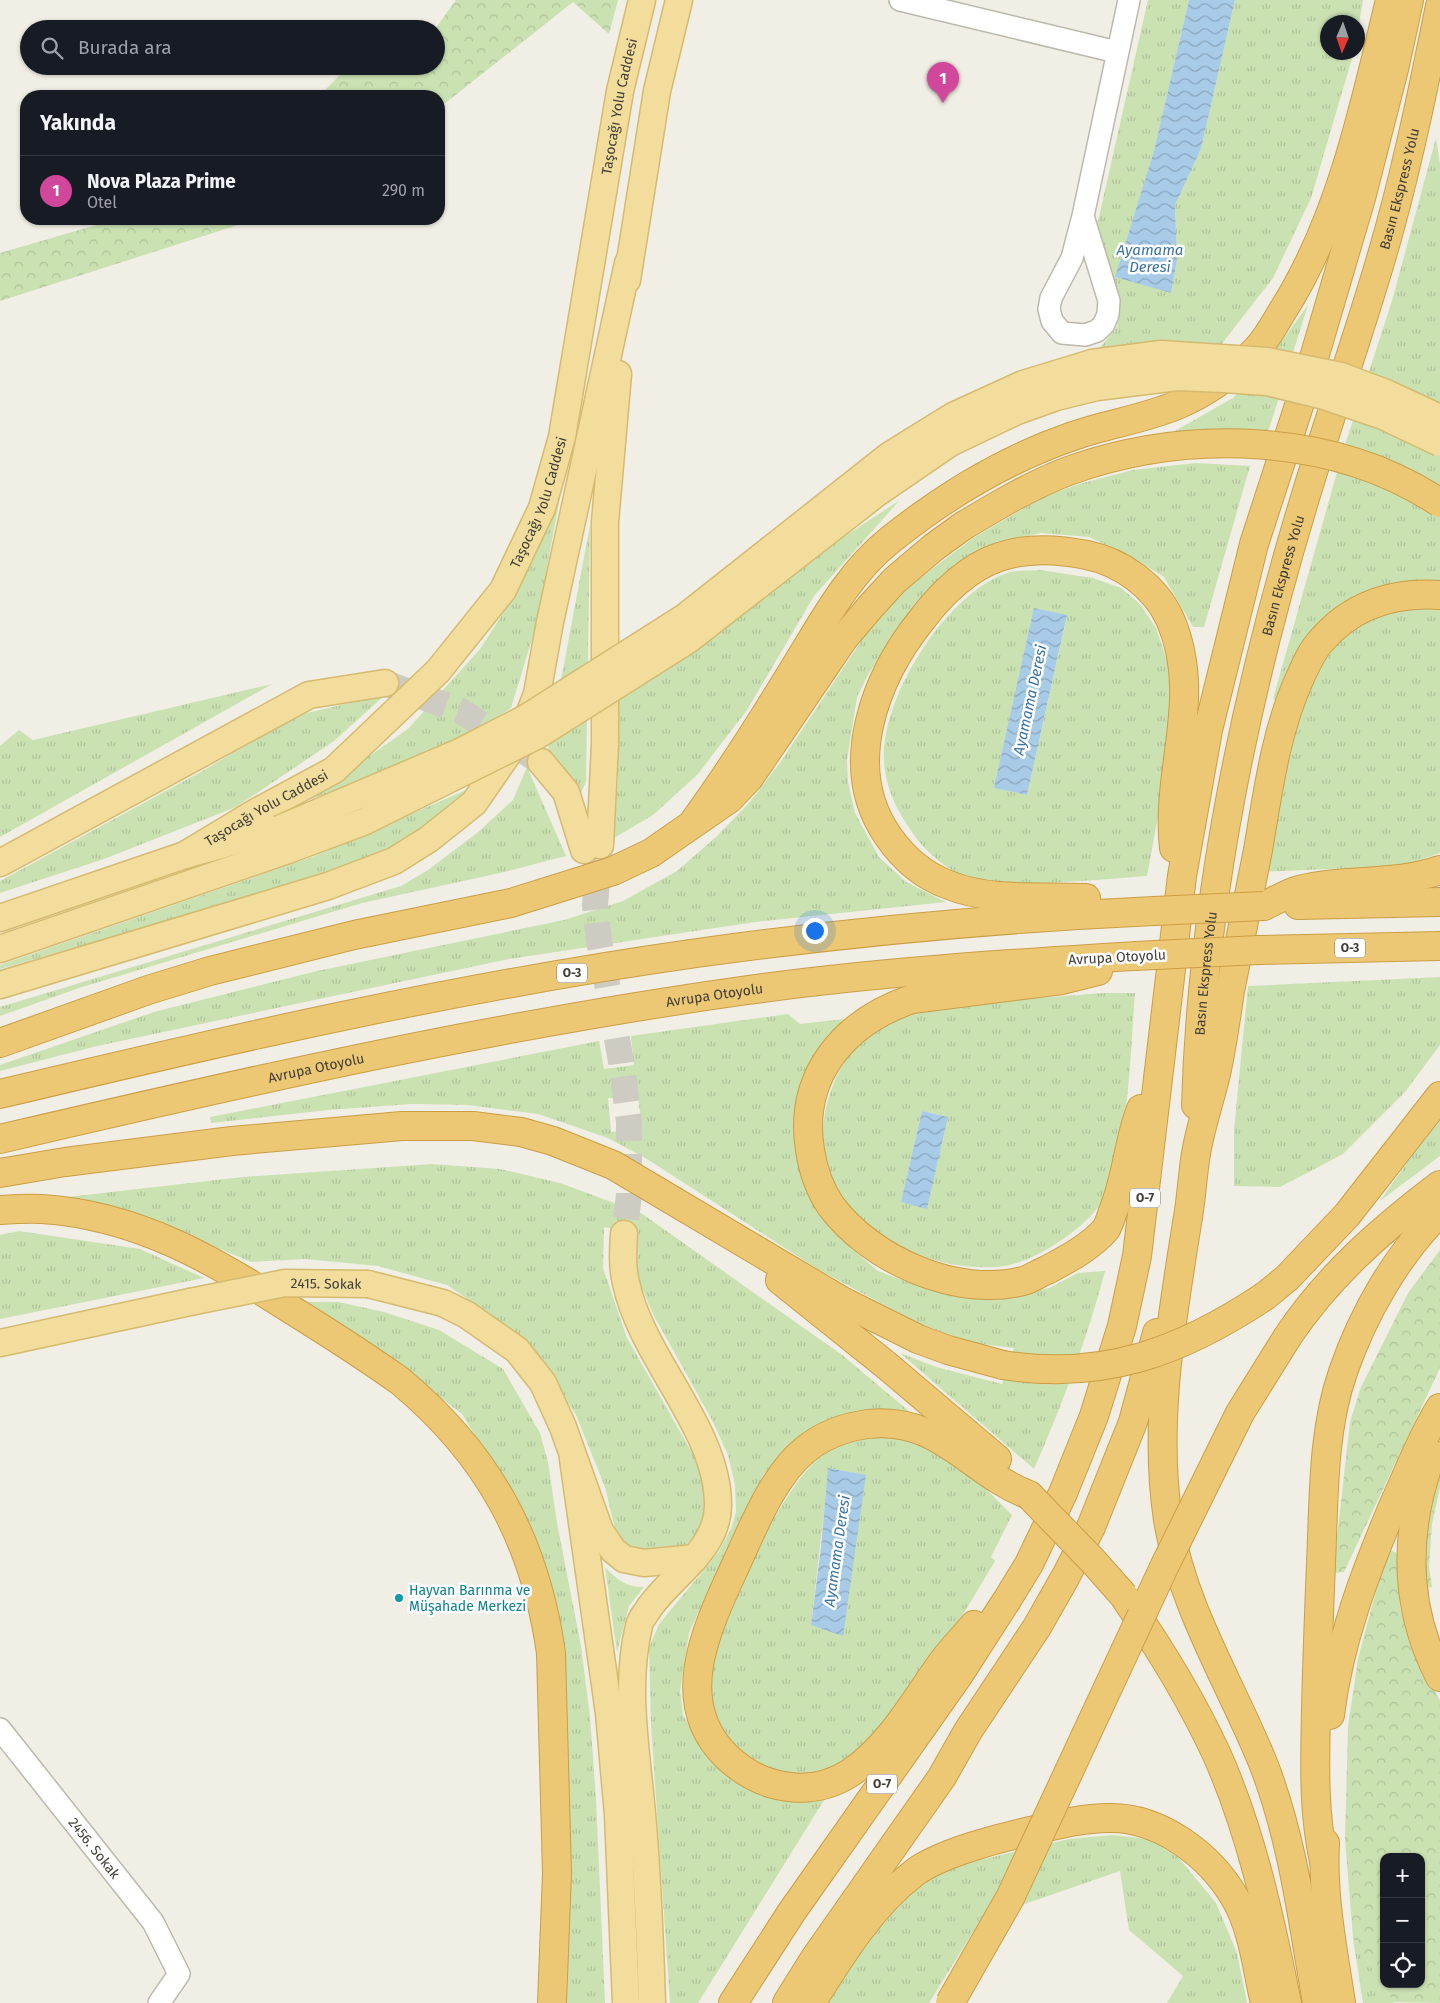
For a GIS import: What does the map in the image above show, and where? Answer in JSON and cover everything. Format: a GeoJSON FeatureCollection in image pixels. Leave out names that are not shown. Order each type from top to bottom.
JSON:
{"type":"FeatureCollection","features":[{"type":"Feature","properties":{"kind":"highway"},"geometry":{"type":"LineString","coordinates":[[695,820],[730,772],[858,570],[888,541],[975,480],[1025,454],[1075,435],[1177,406],[1202,393],[1232,372],[1258,349],[1293,295],[1330,216],[1360,117],[1390,0]]}},
{"type":"Feature","properties":{"kind":"highway"},"geometry":{"type":"LineString","coordinates":[[1182,876],[1208,730],[1233,625],[1254,544],[1308,378],[1361,198],[1394,69],[1409,0]]}},
{"type":"Feature","properties":{"kind":"highway","name":"Basın Ekspress Yolu"},"geometry":{"type":"LineString","coordinates":[[1195,1159],[1198,1044],[1215,890],[1240,747],[1271,618],[1305,499],[1390,228],[1412,140],[1440,6]]}},
{"type":"Feature","properties":{"kind":"highway"},"geometry":{"type":"LineString","coordinates":[[0,1043],[148,990],[210,971],[362,933],[511,903],[613,871],[651,853],[695,820],[729,799],[749,778],[844,638],[895,580],[934,547],[964,526],[1036,485],[1070,471],[1134,452],[1166,446],[1204,443],[1273,446],[1327,456],[1362,466],[1396,480],[1440,503]]}},
{"type":"Feature","properties":{"kind":"highway"},"geometry":{"type":"LineString","coordinates":[[1154,910],[1087,898],[1005,896],[949,886],[921,871],[896,848],[879,823],[870,800],[866,768],[868,729],[878,694],[892,662],[915,628],[943,595],[968,573],[997,557],[1024,551],[1064,551],[1096,557],[1123,567],[1152,592],[1168,616],[1179,642],[1186,693],[1172,819],[1174,847],[1182,876]]}},
{"type":"Feature","properties":{"kind":"highway"},"geometry":{"type":"LineString","coordinates":[[1317,2003],[1290,1855],[1275,1797],[1249,1731],[1198,1624],[1168,1521],[1164,1479],[1164,1417],[1181,1261],[1195,1159],[1226,1026],[1230,991],[1282,724],[1306,665],[1320,641],[1352,614],[1397,596],[1440,595]]}},
{"type":"Feature","properties":{"kind":"highway"},"geometry":{"type":"LineString","coordinates":[[1264,906],[1298,890],[1337,884],[1403,879],[1440,870]]}},
{"type":"Feature","properties":{"kind":"highway","name":"O-7"},"geometry":{"type":"LineString","coordinates":[[734,2003],[791,1913],[958,1676],[1029,1564],[1078,1460],[1105,1384],[1122,1326],[1142,1222],[1182,876]]}},
{"type":"Feature","properties":{"kind":"highway","name":"O-3"},"geometry":{"type":"LineString","coordinates":[[0,1094],[244,1038],[574,972],[716,951],[900,929],[1031,917],[1154,910],[1440,902]]}},
{"type":"Feature","properties":{"kind":"highway","name":"Avrupa Otoyolu"},"geometry":{"type":"LineString","coordinates":[[0,1140],[293,1071],[555,1020],[751,990],[849,979],[1134,956],[1259,950],[1440,946]]}},
{"type":"Feature","properties":{"kind":"highway"},"geometry":{"type":"LineString","coordinates":[[1134,956],[1093,972],[1062,980],[912,999],[888,1007],[870,1018],[850,1032],[832,1052],[821,1071],[812,1097],[808,1122],[812,1162],[819,1184],[831,1206],[868,1242],[891,1258],[913,1269],[936,1277],[963,1282],[995,1284],[1024,1281],[1056,1265],[1086,1246],[1106,1228],[1120,1195],[1138,1117],[1160,1070]]}},
{"type":"Feature","properties":{"kind":"highway"},"geometry":{"type":"LineString","coordinates":[[0,1173],[65,1162],[232,1140],[402,1126],[473,1126],[521,1132],[580,1151],[613,1165],[842,1301],[948,1350],[1003,1365],[1028,1369],[1054,1369],[1092,1366],[1138,1359],[1192,1340],[1227,1321],[1265,1296],[1287,1278],[1347,1216],[1440,1096]]}},
{"type":"Feature","properties":{"kind":"highway"},"geometry":{"type":"LineString","coordinates":[[950,2003],[990,1937],[1010,1898],[1156,1583],[1240,1413],[1288,1336],[1320,1292],[1353,1257],[1440,1185]]}},
{"type":"Feature","properties":{"kind":"highway"},"geometry":{"type":"LineString","coordinates":[[681,1205],[886,1365],[996,1458],[1029,1495],[1094,1561],[1124,1596],[1178,1679],[1218,1756],[1246,1832],[1257,1869],[1286,2003]]}},
{"type":"Feature","properties":{"kind":"highway"},"geometry":{"type":"LineString","coordinates":[[0,1210],[40,1208],[77,1213],[115,1222],[155,1235],[230,1270],[400,1381],[426,1402],[460,1437],[491,1479],[512,1517],[529,1558],[546,1619],[551,1653],[557,1873],[552,2003]]}},
{"type":"Feature","properties":{"kind":"highway"},"geometry":{"type":"LineString","coordinates":[[1324,1861],[1317,1828],[1314,1765],[1327,1460],[1335,1401],[1342,1373],[1378,1295],[1413,1242],[1440,1212]]}},
{"type":"Feature","properties":{"kind":"highway"},"geometry":{"type":"LineString","coordinates":[[787,2003],[821,1950],[942,1777],[968,1731],[1037,1627],[1066,1576],[1101,1503],[1133,1422],[1164,1304],[1181,1261]]}},
{"type":"Feature","properties":{"kind":"highway"},"geometry":{"type":"LineString","coordinates":[[1341,2003],[1329,1927],[1324,1861],[1328,1729],[1332,1699],[1348,1625],[1373,1551],[1412,1462],[1440,1408]]}},
{"type":"Feature","properties":{"kind":"highway"},"geometry":{"type":"LineString","coordinates":[[1029,1495],[995,1478],[950,1444],[923,1430],[897,1425],[869,1424],[845,1429],[804,1451],[769,1495],[751,1531],[710,1626],[700,1656],[697,1681],[698,1700],[705,1726],[716,1746],[733,1762],[757,1779],[795,1788],[810,1788],[848,1774],[871,1757],[946,1658],[1029,1564]]}},
{"type":"Feature","properties":{"kind":"highway"},"geometry":{"type":"LineString","coordinates":[[1440,1433],[1426,1471],[1410,1555],[1416,1611],[1426,1645],[1440,1677]]}},
{"type":"Feature","properties":{"kind":"highway"},"geometry":{"type":"LineString","coordinates":[[811,2003],[871,1915],[893,1890],[916,1871],[944,1857],[1018,1833],[1088,1819],[1111,1818],[1140,1822],[1177,1838],[1204,1858],[1222,1879],[1235,1898],[1247,1925],[1265,2003]]}},
{"type":"Feature","properties":{"kind":"main road","name":"Taşocağı Yolu Caddesi"},"geometry":{"type":"LineString","coordinates":[[185,855],[258,811],[334,770],[438,670],[503,590],[542,508],[562,437],[620,91],[642,0]]}},
{"type":"Feature","properties":{"kind":"main road"},"geometry":{"type":"LineString","coordinates":[[0,985],[328,886],[394,862],[429,839],[474,803],[521,736],[537,694],[550,622],[628,263],[657,91],[679,0]]}},
{"type":"Feature","properties":{"kind":"main road"},"geometry":{"type":"LineString","coordinates":[[540,762],[566,792],[592,847],[605,744],[605,522],[628,263]]}},
{"type":"Feature","properties":{"kind":"main road"},"geometry":{"type":"LineString","coordinates":[[0,949],[284,840],[526,718],[686,617],[890,455],[953,416],[1023,384],[1092,363],[1161,354],[1267,361],[1341,376],[1386,393],[1440,418]]}},
{"type":"Feature","properties":{"kind":"main road"},"geometry":{"type":"LineString","coordinates":[[0,918],[185,855],[284,840],[363,822],[538,735],[688,640],[862,504],[950,443],[1025,408],[1097,387],[1177,377],[1267,382],[1324,396],[1383,416],[1440,443]]}},
{"type":"Feature","properties":{"kind":"main road"},"geometry":{"type":"LineString","coordinates":[[0,863],[309,695],[385,682]]}},
{"type":"Feature","properties":{"kind":"main road"},"geometry":{"type":"LineString","coordinates":[[624,1234],[623,1261],[630,1300],[710,1455],[718,1506],[716,1524],[708,1541],[695,1558],[661,1592],[639,1623],[634,1647],[633,1701],[647,1868],[652,2003]]}},
{"type":"Feature","properties":{"kind":"main road","name":"2415. Sokak"},"geometry":{"type":"LineString","coordinates":[[0,1343],[190,1302],[285,1284],[368,1284],[443,1303],[467,1315],[517,1350],[543,1383],[562,1427],[573,1459]]}},
{"type":"Feature","properties":{"kind":"main road"},"geometry":{"type":"LineString","coordinates":[[573,1459],[600,1531],[613,1550],[624,1559],[644,1563],[695,1558]]}},
{"type":"Feature","properties":{"kind":"main road"},"geometry":{"type":"LineString","coordinates":[[573,1459],[609,1712],[618,1815],[626,2003]]}},
{"type":"Feature","properties":{"kind":"street"},"geometry":{"type":"LineString","coordinates":[[900,0],[1118,52]]}},
{"type":"Feature","properties":{"kind":"street"},"geometry":{"type":"LineString","coordinates":[[1083,216],[1109,301],[1108,314],[1104,324],[1097,331],[1073,335],[1062,333],[1055,327],[1049,309],[1051,298],[1072,258],[1083,216],[1129,0]]}},
{"type":"Feature","properties":{"kind":"street","name":"2456. Sokak"},"geometry":{"type":"LineString","coordinates":[[0,1730],[153,1922],[179,1974],[159,2003]]}},
{"type":"Feature","properties":{"kind":"green space"},"geometry":{"type":"Polygon","coordinates":[[[456,0],[618,0],[609,34],[573,2],[445,103],[445,90],[325,90],[340,75],[445,75],[445,20],[442,20],[456,0]]]}},
{"type":"Feature","properties":{"kind":"green space"},"geometry":{"type":"Polygon","coordinates":[[[1148,0],[1189,0],[1154,152],[1116,277],[1171,292],[1177,260],[1175,205],[1201,149],[1235,0],[1363,0],[1360,15],[1320,15],[1320,60],[1352,60],[1311,198],[1273,278],[1217,350],[1089,361],[1118,326],[1094,239],[1148,0]]]}},
{"type":"Feature","properties":{"kind":"green space"},"geometry":{"type":"Polygon","coordinates":[[[1436,138],[1440,164],[1440,586],[1386,586],[1279,702],[1273,699],[1343,451],[1392,301],[1436,138]]]}},
{"type":"Feature","properties":{"kind":"green space"},"geometry":{"type":"Polygon","coordinates":[[[96,225],[238,225],[0,301],[0,253],[96,225]]]}},
{"type":"Feature","properties":{"kind":"green space"},"geometry":{"type":"Polygon","coordinates":[[[1308,305],[1268,432],[1166,436],[1233,398],[1265,364],[1308,305]]]}},
{"type":"Feature","properties":{"kind":"green space"},"geometry":{"type":"Polygon","coordinates":[[[1196,463],[1250,466],[1204,627],[1193,627],[1164,577],[1130,556],[1089,537],[1041,533],[995,542],[943,577],[885,649],[869,673],[857,697],[847,760],[848,782],[855,813],[879,857],[906,882],[946,902],[755,922],[509,959],[97,1046],[0,1071],[0,1065],[154,1012],[317,971],[564,920],[623,901],[677,871],[716,837],[749,803],[780,763],[868,631],[910,586],[973,538],[1043,497],[1079,484],[1133,470],[1196,463]]]}},
{"type":"Feature","properties":{"kind":"green space"},"geometry":{"type":"Polygon","coordinates":[[[566,465],[536,626],[511,708],[475,731],[367,781],[307,800],[408,729],[480,649],[519,589],[566,465]]]}},
{"type":"Feature","properties":{"kind":"green space"},"geometry":{"type":"Polygon","coordinates":[[[900,500],[814,596],[747,710],[698,774],[653,815],[614,838],[618,779],[619,700],[695,650],[766,588],[900,500]]]}},
{"type":"Feature","properties":{"kind":"green space"},"geometry":{"type":"Polygon","coordinates":[[[590,525],[586,782],[578,799],[548,750],[590,525]]]}},
{"type":"Feature","properties":{"kind":"green space"},"geometry":{"type":"Polygon","coordinates":[[[1040,570],[1093,578],[1121,588],[1140,604],[1156,628],[1172,676],[1174,730],[1147,876],[1006,886],[982,883],[961,875],[941,863],[924,847],[894,802],[887,783],[884,761],[886,736],[893,707],[906,678],[922,650],[942,623],[964,600],[987,583],[1010,572],[1040,570]],[[1067,616],[994,788],[1027,795],[1067,616]]]}},
{"type":"Feature","properties":{"kind":"green space"},"geometry":{"type":"Polygon","coordinates":[[[1420,605],[1440,610],[1440,853],[1402,866],[1261,872],[1302,708],[1325,658],[1342,638],[1365,621],[1387,609],[1420,605]]]}},
{"type":"Feature","properties":{"kind":"green space"},"geometry":{"type":"Polygon","coordinates":[[[272,684],[0,837],[0,746],[19,730],[33,740],[272,684]]]}},
{"type":"Feature","properties":{"kind":"green space"},"geometry":{"type":"Polygon","coordinates":[[[385,695],[334,741],[236,807],[104,859],[0,893],[0,881],[199,773],[298,715],[385,695]]]}},
{"type":"Feature","properties":{"kind":"green space"},"geometry":{"type":"Polygon","coordinates":[[[527,767],[566,856],[500,873],[362,903],[82,987],[0,1016],[0,1007],[401,886],[428,870],[477,833],[513,800],[527,767]]]}},
{"type":"Feature","properties":{"kind":"green space"},"geometry":{"type":"Polygon","coordinates":[[[473,787],[407,839],[345,870],[0,969],[0,965],[315,856],[473,787]]]}},
{"type":"Feature","properties":{"kind":"green space"},"geometry":{"type":"Polygon","coordinates":[[[1440,977],[1440,1045],[1405,1092],[1343,1154],[1280,1187],[1234,1186],[1234,1130],[1248,986],[1440,977]]]}},
{"type":"Feature","properties":{"kind":"green space"},"geometry":{"type":"Polygon","coordinates":[[[1103,993],[1135,993],[1128,1090],[1121,1138],[1108,1184],[1099,1206],[1080,1226],[1053,1246],[1038,1254],[1023,1261],[996,1267],[958,1265],[922,1256],[888,1240],[860,1218],[838,1191],[826,1159],[824,1123],[839,1071],[861,1042],[891,1022],[939,1007],[1103,993]],[[922,1111],[901,1202],[927,1208],[948,1117],[922,1111]]]}},
{"type":"Feature","properties":{"kind":"green space"},"geometry":{"type":"Polygon","coordinates":[[[788,1014],[800,1024],[845,1019],[828,1039],[808,1072],[829,1225],[852,1249],[878,1271],[926,1289],[972,1296],[1017,1295],[1049,1288],[1078,1273],[1105,1271],[1073,1372],[1034,1469],[900,1353],[936,1367],[1002,1384],[1014,1348],[973,1343],[918,1323],[819,1270],[647,1159],[608,1138],[538,1114],[468,1105],[412,1104],[328,1110],[211,1123],[210,1117],[599,1041],[604,1069],[634,1065],[631,1036],[788,1014]],[[638,1096],[608,1098],[611,1132],[642,1129],[638,1096]]]}},
{"type":"Feature","properties":{"kind":"green space"},"geometry":{"type":"Polygon","coordinates":[[[1440,1116],[1440,1156],[1380,1201],[1440,1116]]]}},
{"type":"Feature","properties":{"kind":"green space"},"geometry":{"type":"Polygon","coordinates":[[[432,1164],[500,1169],[560,1183],[641,1213],[842,1355],[910,1412],[854,1412],[832,1420],[786,1451],[764,1474],[735,1531],[689,1633],[680,1691],[683,1715],[702,1746],[727,1776],[750,1791],[797,1798],[829,1792],[698,2003],[670,2003],[651,1725],[649,1648],[659,1624],[718,1553],[731,1529],[736,1512],[735,1485],[728,1455],[712,1420],[653,1314],[639,1281],[634,1233],[604,1227],[603,1268],[627,1338],[700,1467],[706,1502],[700,1531],[685,1546],[660,1557],[631,1552],[616,1533],[605,1487],[576,1415],[533,1350],[500,1321],[447,1285],[378,1266],[305,1259],[251,1262],[168,1227],[59,1198],[243,1177],[432,1164]]]}},
{"type":"Feature","properties":{"kind":"green space"},"geometry":{"type":"Polygon","coordinates":[[[19,1231],[140,1249],[204,1278],[0,1319],[0,1235],[19,1231]]]}},
{"type":"Feature","properties":{"kind":"green space"},"geometry":{"type":"Polygon","coordinates":[[[1440,1250],[1440,1368],[1344,1572],[1333,1573],[1350,1422],[1361,1387],[1408,1293],[1440,1250]]]}},
{"type":"Feature","properties":{"kind":"green space"},"geometry":{"type":"Polygon","coordinates":[[[308,1302],[338,1302],[384,1312],[439,1330],[503,1369],[540,1433],[548,1462],[557,1523],[581,1646],[590,1717],[596,1799],[605,2003],[566,2003],[570,1896],[561,1630],[550,1589],[520,1509],[462,1414],[358,1335],[308,1302]]]}},
{"type":"Feature","properties":{"kind":"green space"},"geometry":{"type":"Polygon","coordinates":[[[881,1435],[920,1441],[966,1469],[1012,1515],[991,1557],[995,1561],[965,1610],[917,1683],[881,1727],[846,1761],[834,1769],[822,1773],[809,1774],[765,1771],[753,1764],[729,1740],[715,1713],[710,1690],[711,1668],[719,1639],[731,1606],[764,1536],[800,1479],[815,1462],[837,1446],[881,1435]],[[829,1468],[811,1625],[866,1476],[829,1468]]]}},
{"type":"Feature","properties":{"kind":"green space"},"geometry":{"type":"Polygon","coordinates":[[[1440,1449],[1440,1488],[1432,1524],[1429,1566],[1432,1587],[1421,1589],[1420,1564],[1440,1449]]]}},
{"type":"Feature","properties":{"kind":"green space"},"geometry":{"type":"Polygon","coordinates":[[[1387,1549],[1397,1553],[1400,1608],[1416,1657],[1440,1700],[1440,2003],[1393,2002],[1384,1988],[1425,1988],[1425,1853],[1380,1853],[1380,1981],[1353,1938],[1345,1839],[1348,1726],[1358,1659],[1387,1549]]]}},
{"type":"Feature","properties":{"kind":"green space"},"geometry":{"type":"Polygon","coordinates":[[[605,1567],[622,1582],[632,1586],[644,1587],[629,1606],[617,1652],[605,1567]]]}},
{"type":"Feature","properties":{"kind":"green space"},"geometry":{"type":"Polygon","coordinates":[[[1113,1835],[1148,1839],[1178,1857],[1216,1903],[1237,1953],[1247,2003],[1167,2003],[1183,1976],[1129,1930],[1120,1871],[981,1919],[929,2003],[825,2003],[872,1937],[896,1910],[921,1884],[946,1868],[1069,1839],[1113,1835]]]}},
{"type":"Feature","properties":{"kind":"green space"},"geometry":{"type":"Polygon","coordinates":[[[1353,1938],[1380,1981],[1380,1988],[1384,1988],[1394,2003],[1363,2003],[1353,1938]]]}},
{"type":"Feature","properties":{"kind":"water","name":"Ayamama Deresi"},"geometry":{"type":"Polygon","coordinates":[[[1189,0],[1235,0],[1201,149],[1175,205],[1177,260],[1171,293],[1115,277],[1154,151],[1189,0]]]}},
{"type":"Feature","properties":{"kind":"water"},"geometry":{"type":"Polygon","coordinates":[[[1034,608],[1067,615],[1027,795],[994,788],[1034,608]]]}},
{"type":"Feature","properties":{"kind":"water"},"geometry":{"type":"Polygon","coordinates":[[[922,1111],[948,1117],[927,1209],[901,1202],[922,1111]]]}},
{"type":"Feature","properties":{"kind":"water"},"geometry":{"type":"Polygon","coordinates":[[[828,1468],[866,1475],[843,1636],[811,1625],[821,1547],[828,1468]]]}},
{"type":"Feature","properties":{"kind":"tunnel"},"geometry":{"type":"LineString","coordinates":[[385,683],[461,711],[541,762]]}},
{"type":"Feature","properties":{"kind":"tunnel"},"geometry":{"type":"LineString","coordinates":[[600,845],[595,905],[599,940],[621,1061],[629,1122],[629,1195],[624,1234]]}},
{"type":"Feature","properties":{"kind":"place","name":"Nova Plaza Prime"},"geometry":{"type":"Point","coordinates":[943,103]}},
{"type":"Feature","properties":{"kind":"place","name":"Hayvan Barınma ve Müşahade Merkezi"},"geometry":{"type":"Point","coordinates":[399,1598]}}]}
